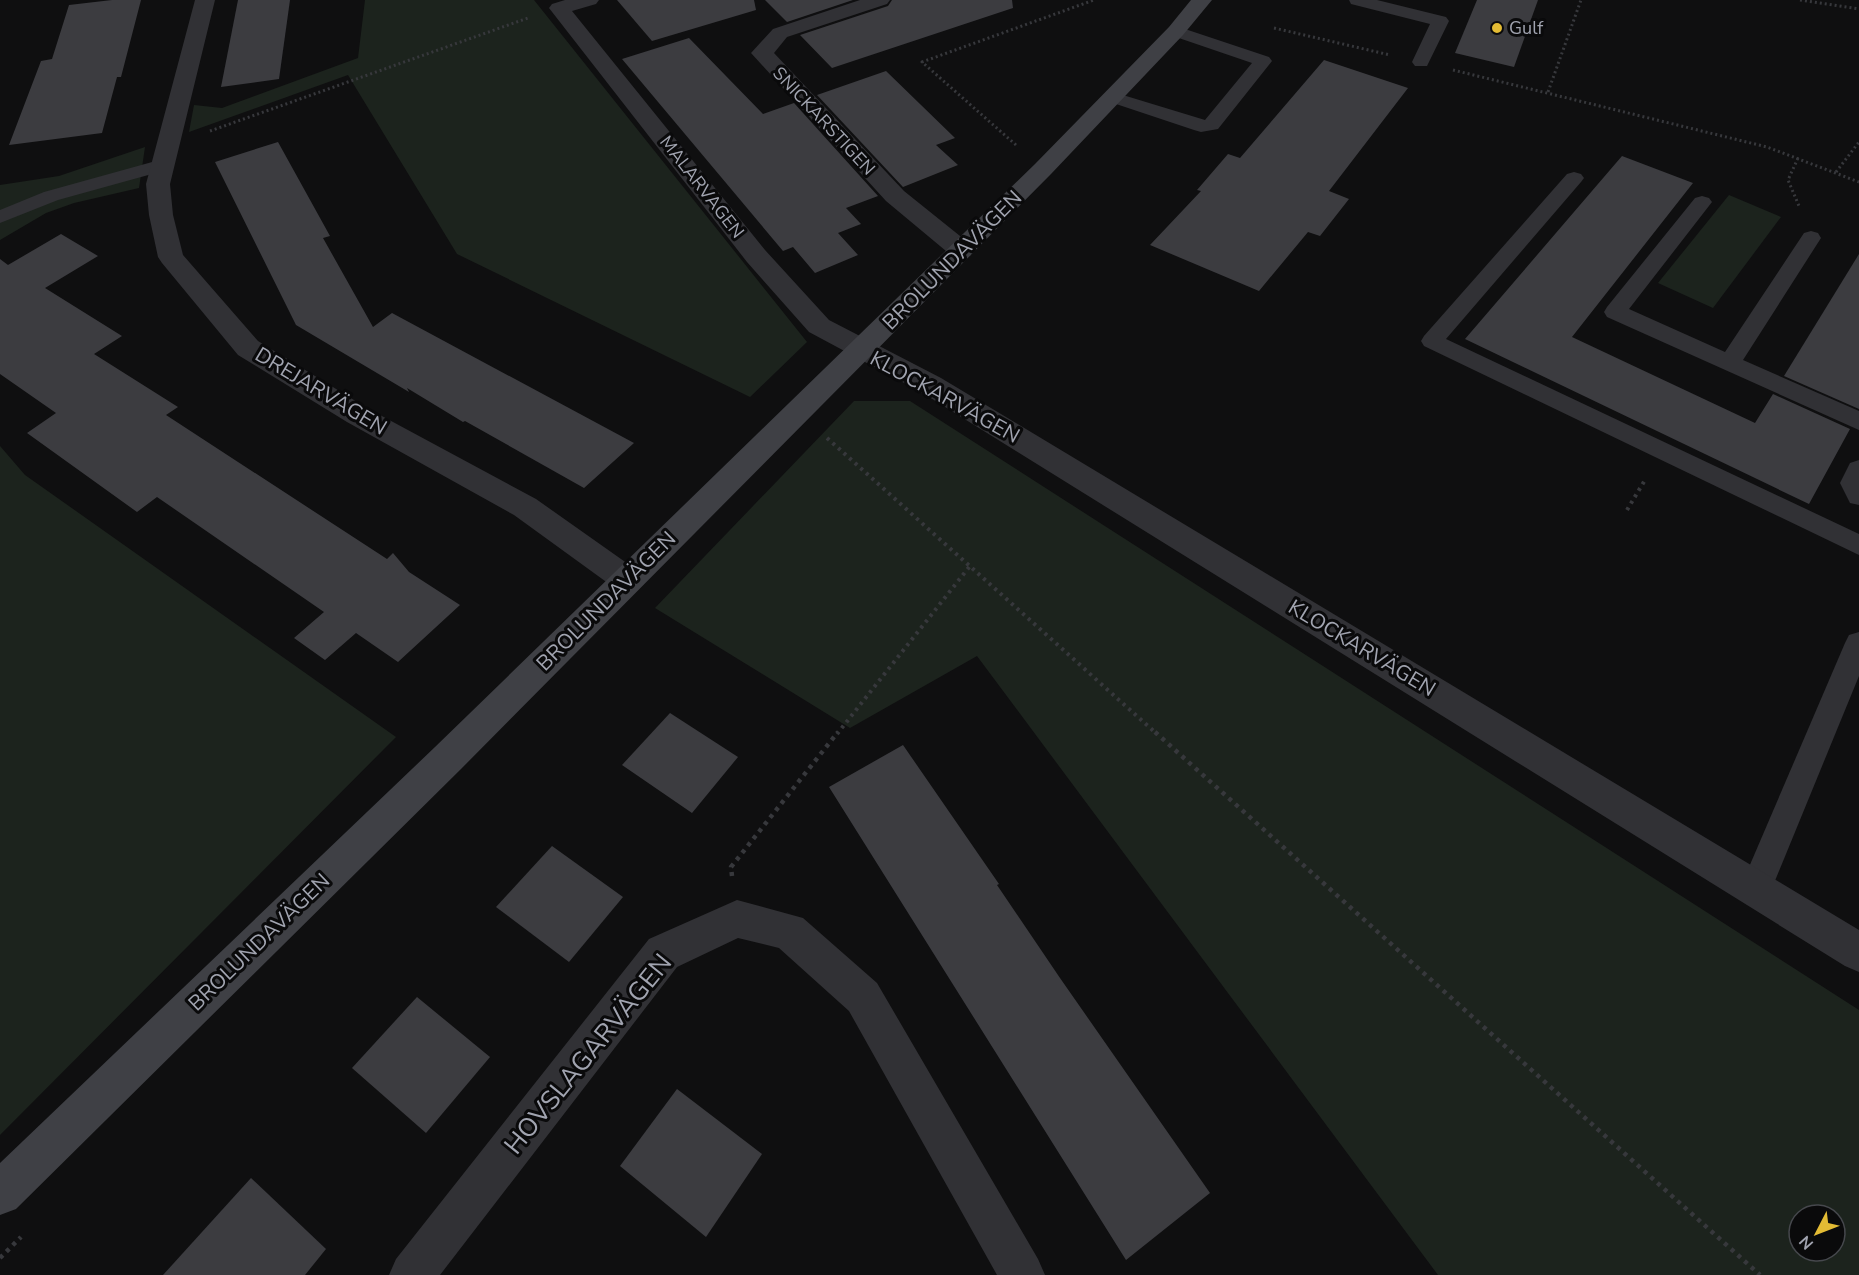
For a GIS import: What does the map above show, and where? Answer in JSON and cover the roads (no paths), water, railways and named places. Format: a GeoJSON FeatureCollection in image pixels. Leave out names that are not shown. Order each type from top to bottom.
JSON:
{"type":"FeatureCollection","features":[{"type":"Feature","properties":{"kind":"street","name":"DREJARVÄGEN"},"geometry":{"type":"LineString","coordinates":[[205,0],[158,184],[161,214],[171,256],[248,348],[357,415],[525,507],[627,580]]}},
{"type":"Feature","properties":{"kind":"street","name":"MALARVAGEN"},"geometry":{"type":"LineString","coordinates":[[589,0],[558,8],[756,256],[819,326],[861,350]]}},
{"type":"Feature","properties":{"kind":"street","name":"SNICKARSTIGEN"},"geometry":{"type":"LineString","coordinates":[[880,0],[780,33],[762,53],[895,196],[961,250]]}},
{"type":"Feature","properties":{"kind":"street","name":"BROLUNDAVÄGEN"},"geometry":{"type":"LineString","coordinates":[[0,1193],[448,758],[861,350],[1043,169],[1176,31],[1202,0]]}},
{"type":"Feature","properties":{"kind":"street","name":"KLOCKARVÄGEN"},"geometry":{"type":"LineString","coordinates":[[861,350],[931,385],[1859,952]]}},
{"type":"Feature","properties":{"kind":"street","name":"HOVSLAGARVÄGEN"},"geometry":{"type":"LineString","coordinates":[[412,1275],[663,953],[737,919],[789,932],[863,997],[1022,1275]]}},
{"type":"Feature","properties":{"kind":"lane"},"geometry":{"type":"LineString","coordinates":[[1357,0],[1440,21],[1421,62]]}},
{"type":"Feature","properties":{"kind":"lane"},"geometry":{"type":"LineString","coordinates":[[1113,97],[1201,126],[1211,125],[1263,61],[1176,31]]}},
{"type":"Feature","properties":{"kind":"lane"},"geometry":{"type":"LineString","coordinates":[[0,217],[51,196],[165,156]]}},
{"type":"Feature","properties":{"kind":"lane"},"geometry":{"type":"LineString","coordinates":[[1574,178],[1432,340],[1859,545]]}},
{"type":"Feature","properties":{"kind":"lane"},"geometry":{"type":"LineString","coordinates":[[1702,202],[1615,312],[1859,421]]}},
{"type":"Feature","properties":{"kind":"lane"},"geometry":{"type":"LineString","coordinates":[[1729,363],[1811,238]]}},
{"type":"Feature","properties":{"kind":"lane"},"geometry":{"type":"LineString","coordinates":[[1859,469],[1852,483],[1859,496]]}},
{"type":"Feature","properties":{"kind":"lane"},"geometry":{"type":"LineString","coordinates":[[1756,888],[1859,643]]}},
{"type":"Feature","properties":{"kind":"place","name":"Gulf"},"geometry":{"type":"Point","coordinates":[1497,28]}}]}
